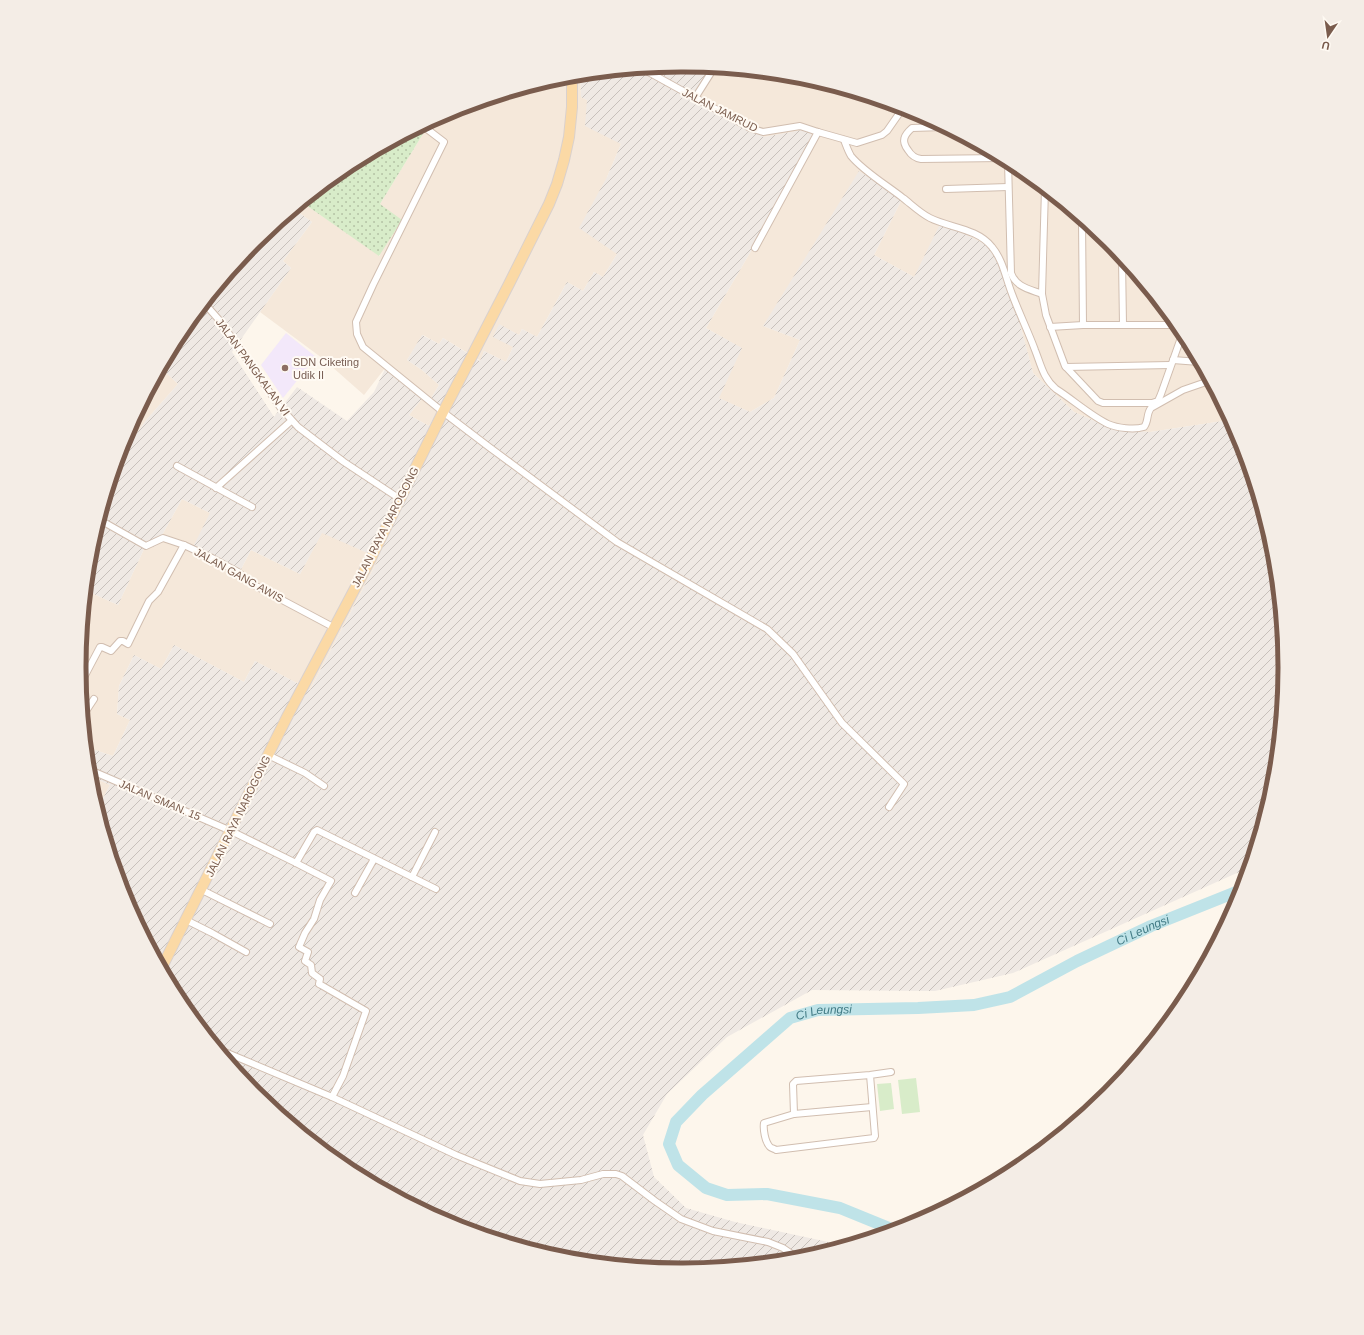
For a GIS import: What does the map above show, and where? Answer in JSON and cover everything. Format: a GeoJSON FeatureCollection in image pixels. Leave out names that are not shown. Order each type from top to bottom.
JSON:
{"type":"FeatureCollection","features":[{"type":"Feature","properties":{"kind":"main road","name":"JALAN RAYA NAROGONG"},"geometry":{"type":"LineString","coordinates":[[164,962],[202,890],[268,755],[370,560],[443,412],[549,204],[557,184],[569,137],[572,107],[572,82]]}},
{"type":"Feature","properties":{"kind":"street","name":"JALAN JAMRUD"},"geometry":{"type":"LineString","coordinates":[[650,73],[757,131],[769,131],[800,126],[857,143],[882,135],[890,128],[900,113]]}},
{"type":"Feature","properties":{"kind":"street"},"geometry":{"type":"LineString","coordinates":[[695,98],[711,73]]}},
{"type":"Feature","properties":{"kind":"street"},"geometry":{"type":"LineString","coordinates":[[933,127],[912,128],[906,133],[904,145],[912,156],[921,159],[990,158]]}},
{"type":"Feature","properties":{"kind":"street"},"geometry":{"type":"LineString","coordinates":[[427,129],[444,142],[356,322],[358,334],[363,346],[443,412],[617,542],[767,629],[793,654],[842,723],[904,784],[889,807]]}},
{"type":"Feature","properties":{"kind":"street"},"geometry":{"type":"LineString","coordinates":[[755,248],[818,132]]}},
{"type":"Feature","properties":{"kind":"street"},"geometry":{"type":"LineString","coordinates":[[844,140],[848,150],[858,162],[924,215],[969,231],[985,240],[993,248],[1001,264],[1045,377],[1056,389],[1107,423],[1120,427],[1140,428],[1144,427],[1148,420],[1148,413],[1151,408],[1183,390],[1205,383]]}},
{"type":"Feature","properties":{"kind":"street"},"geometry":{"type":"LineString","coordinates":[[1008,169],[1011,273],[1018,284],[1042,294]]}},
{"type":"Feature","properties":{"kind":"street"},"geometry":{"type":"LineString","coordinates":[[946,189],[1008,187]]}},
{"type":"Feature","properties":{"kind":"street"},"geometry":{"type":"LineString","coordinates":[[1045,195],[1042,294],[1050,327],[1066,367],[1100,402],[1152,403],[1160,399],[1179,341]]}},
{"type":"Feature","properties":{"kind":"street"},"geometry":{"type":"LineString","coordinates":[[1082,227],[1083,325]]}},
{"type":"Feature","properties":{"kind":"street"},"geometry":{"type":"LineString","coordinates":[[1122,267],[1123,325]]}},
{"type":"Feature","properties":{"kind":"street","name":"JALAN PANGKALAN VI"},"geometry":{"type":"LineString","coordinates":[[208,308],[220,321],[280,407],[298,428],[344,462],[400,499]]}},
{"type":"Feature","properties":{"kind":"street"},"geometry":{"type":"LineString","coordinates":[[1050,327],[1083,325],[1169,326]]}},
{"type":"Feature","properties":{"kind":"street"},"geometry":{"type":"LineString","coordinates":[[1066,367],[1193,362]]}},
{"type":"Feature","properties":{"kind":"street"},"geometry":{"type":"LineString","coordinates":[[216,488],[291,421]]}},
{"type":"Feature","properties":{"kind":"street"},"geometry":{"type":"LineString","coordinates":[[177,466],[252,507]]}},
{"type":"Feature","properties":{"kind":"street","name":"JALAN GANG AWIS"},"geometry":{"type":"LineString","coordinates":[[105,523],[146,546],[162,538],[184,545],[238,572],[254,584],[334,627]]}},
{"type":"Feature","properties":{"kind":"street"},"geometry":{"type":"LineString","coordinates":[[86,672],[100,647],[111,651],[120,641],[128,644],[149,601],[158,592],[184,545]]}},
{"type":"Feature","properties":{"kind":"street"},"geometry":{"type":"LineString","coordinates":[[278,597],[281,590]]}},
{"type":"Feature","properties":{"kind":"street"},"geometry":{"type":"LineString","coordinates":[[88,707],[94,699]]}},
{"type":"Feature","properties":{"kind":"street"},"geometry":{"type":"LineString","coordinates":[[268,755],[305,773],[324,786]]}},
{"type":"Feature","properties":{"kind":"street","name":"JALAN SMAN. 15"},"geometry":{"type":"LineString","coordinates":[[96,773],[231,830],[331,881],[320,900],[314,919],[305,933],[299,948],[308,952],[305,961],[311,965],[312,973],[320,979],[321,986],[366,1011],[343,1076],[332,1097]]}},
{"type":"Feature","properties":{"kind":"street"},"geometry":{"type":"LineString","coordinates":[[296,863],[314,832],[317,830],[436,889]]}},
{"type":"Feature","properties":{"kind":"street"},"geometry":{"type":"LineString","coordinates":[[412,877],[435,832]]}},
{"type":"Feature","properties":{"kind":"street"},"geometry":{"type":"LineString","coordinates":[[355,893],[374,859]]}},
{"type":"Feature","properties":{"kind":"street"},"geometry":{"type":"LineString","coordinates":[[202,890],[270,924]]}},
{"type":"Feature","properties":{"kind":"street"},"geometry":{"type":"LineString","coordinates":[[186,920],[212,932],[246,952]]}},
{"type":"Feature","properties":{"kind":"street"},"geometry":{"type":"LineString","coordinates":[[229,1054],[332,1097],[456,1155],[520,1181],[540,1184],[581,1180],[603,1174],[616,1174],[622,1176],[681,1219],[713,1231],[768,1242],[791,1253]]}},
{"type":"Feature","properties":{"kind":"street"},"geometry":{"type":"LineString","coordinates":[[794,1114],[793,1084],[796,1081],[891,1072]]}},
{"type":"Feature","properties":{"kind":"street"},"geometry":{"type":"LineString","coordinates":[[870,1075],[875,1136],[873,1139],[776,1150],[770,1147],[767,1143],[763,1126],[764,1123],[794,1114],[872,1107]]}},
{"type":"Feature","properties":{"kind":"shaded area"},"geometry":{"type":"Polygon","coordinates":[[[643,73],[714,73],[698,98],[724,115],[764,137],[807,129],[816,140],[706,328],[742,348],[719,398],[750,412],[774,398],[800,340],[763,326],[859,171],[902,199],[874,255],[914,277],[941,222],[991,247],[1005,267],[1033,373],[1074,412],[1115,430],[1150,432],[1224,421],[1246,476],[1266,551],[1276,629],[1278,668],[1276,706],[1266,784],[1257,822],[1241,871],[1013,973],[935,991],[812,990],[727,1037],[667,1094],[643,1135],[654,1177],[686,1208],[735,1222],[834,1243],[798,1252],[721,1262],[682,1263],[643,1262],[566,1252],[528,1243],[454,1218],[419,1202],[351,1163],[319,1140],[261,1089],[234,1060],[187,998],[166,965],[148,931],[132,895],[118,859],[102,801],[110,785],[97,779],[94,756],[95,750],[113,756],[130,720],[117,714],[119,686],[134,655],[161,669],[174,645],[244,682],[255,661],[310,690],[379,558],[322,533],[300,574],[251,550],[238,575],[191,551],[210,513],[182,499],[156,546],[144,549],[118,605],[92,593],[98,551],[118,476],[132,440],[147,419],[178,384],[165,372],[187,337],[234,275],[261,246],[298,212],[312,222],[283,261],[291,268],[232,352],[274,417],[297,387],[347,421],[374,392],[386,367],[424,396],[409,415],[429,426],[439,409],[430,400],[439,385],[422,370],[407,360],[422,335],[439,344],[443,338],[480,361],[484,351],[506,362],[513,347],[493,337],[499,324],[519,335],[522,329],[537,337],[567,282],[583,291],[594,272],[603,277],[617,254],[579,228],[607,177],[621,144],[585,126],[587,100],[581,97],[580,81],[643,73]]]}},
{"type":"Feature","properties":{"kind":"shaded area"},"geometry":{"type":"Polygon","coordinates":[[[714,73],[760,77],[798,83],[836,92],[910,117],[945,133],[1013,172],[1045,195],[1075,220],[1103,246],[1130,275],[1177,337],[1198,370],[1224,421],[1150,432],[1115,430],[1074,412],[1033,373],[1005,267],[914,277],[874,255],[902,199],[763,326],[800,340],[774,398],[750,412],[718,398],[741,348],[706,328],[816,140],[806,130],[764,137],[724,115],[698,98],[714,73]]]}},
{"type":"Feature","properties":{"kind":"shaded area"},"geometry":{"type":"Polygon","coordinates":[[[580,81],[581,97],[587,100],[621,144],[607,177],[617,254],[603,277],[594,272],[583,291],[567,282],[537,337],[522,329],[519,335],[499,325],[513,347],[506,362],[484,351],[481,361],[443,338],[439,344],[423,335],[407,360],[422,370],[439,385],[430,400],[439,409],[429,426],[409,415],[424,396],[386,367],[364,395],[322,358],[260,312],[291,268],[283,261],[312,222],[298,212],[307,205],[380,256],[380,204],[425,130],[454,117],[528,92],[580,81]]]}},
{"type":"Feature","properties":{"kind":"shaded area","name":"SDN Ciketing Udik II"},"geometry":{"type":"Polygon","coordinates":[[[286,333],[316,357],[283,398],[261,365],[286,333]]]}},
{"type":"Feature","properties":{"kind":"shaded area"},"geometry":{"type":"Polygon","coordinates":[[[165,372],[178,384],[147,419],[132,440],[148,404],[165,372]]]}},
{"type":"Feature","properties":{"kind":"shaded area"},"geometry":{"type":"Polygon","coordinates":[[[182,499],[210,513],[238,575],[251,550],[300,574],[322,532],[379,558],[310,690],[255,661],[244,682],[174,645],[161,669],[134,655],[119,686],[117,714],[130,720],[113,756],[95,750],[94,756],[88,706],[86,668],[92,593],[118,605],[144,549],[156,546],[182,499]]]}},
{"type":"Feature","properties":{"kind":"shaded area"},"geometry":{"type":"Polygon","coordinates":[[[97,779],[110,785],[102,801],[97,779]]]}},
{"type":"Feature","properties":{"kind":"green space"},"geometry":{"type":"Polygon","coordinates":[[[425,130],[380,204],[402,220],[379,256],[306,205],[351,172],[384,152],[425,130]]]}},
{"type":"Feature","properties":{"kind":"green space"},"geometry":{"type":"Polygon","coordinates":[[[916,1078],[920,1112],[902,1114],[898,1080],[916,1078]]]}},
{"type":"Feature","properties":{"kind":"green space"},"geometry":{"type":"Polygon","coordinates":[[[891,1083],[894,1109],[880,1111],[877,1084],[891,1083]]]}},
{"type":"Feature","properties":{"kind":"waterway","name":"Ci Leungsi"},"geometry":{"type":"LineString","coordinates":[[886,1227],[840,1208],[767,1194],[727,1195],[706,1188],[678,1165],[669,1144],[676,1122],[702,1095],[790,1018],[818,1010],[918,1008],[974,1005],[1010,997],[1077,961],[1151,926],[1233,893]]}},
{"type":"Feature","properties":{"kind":"place","name":"SDN Ciketing Udik II"},"geometry":{"type":"Point","coordinates":[285,368]}}]}
